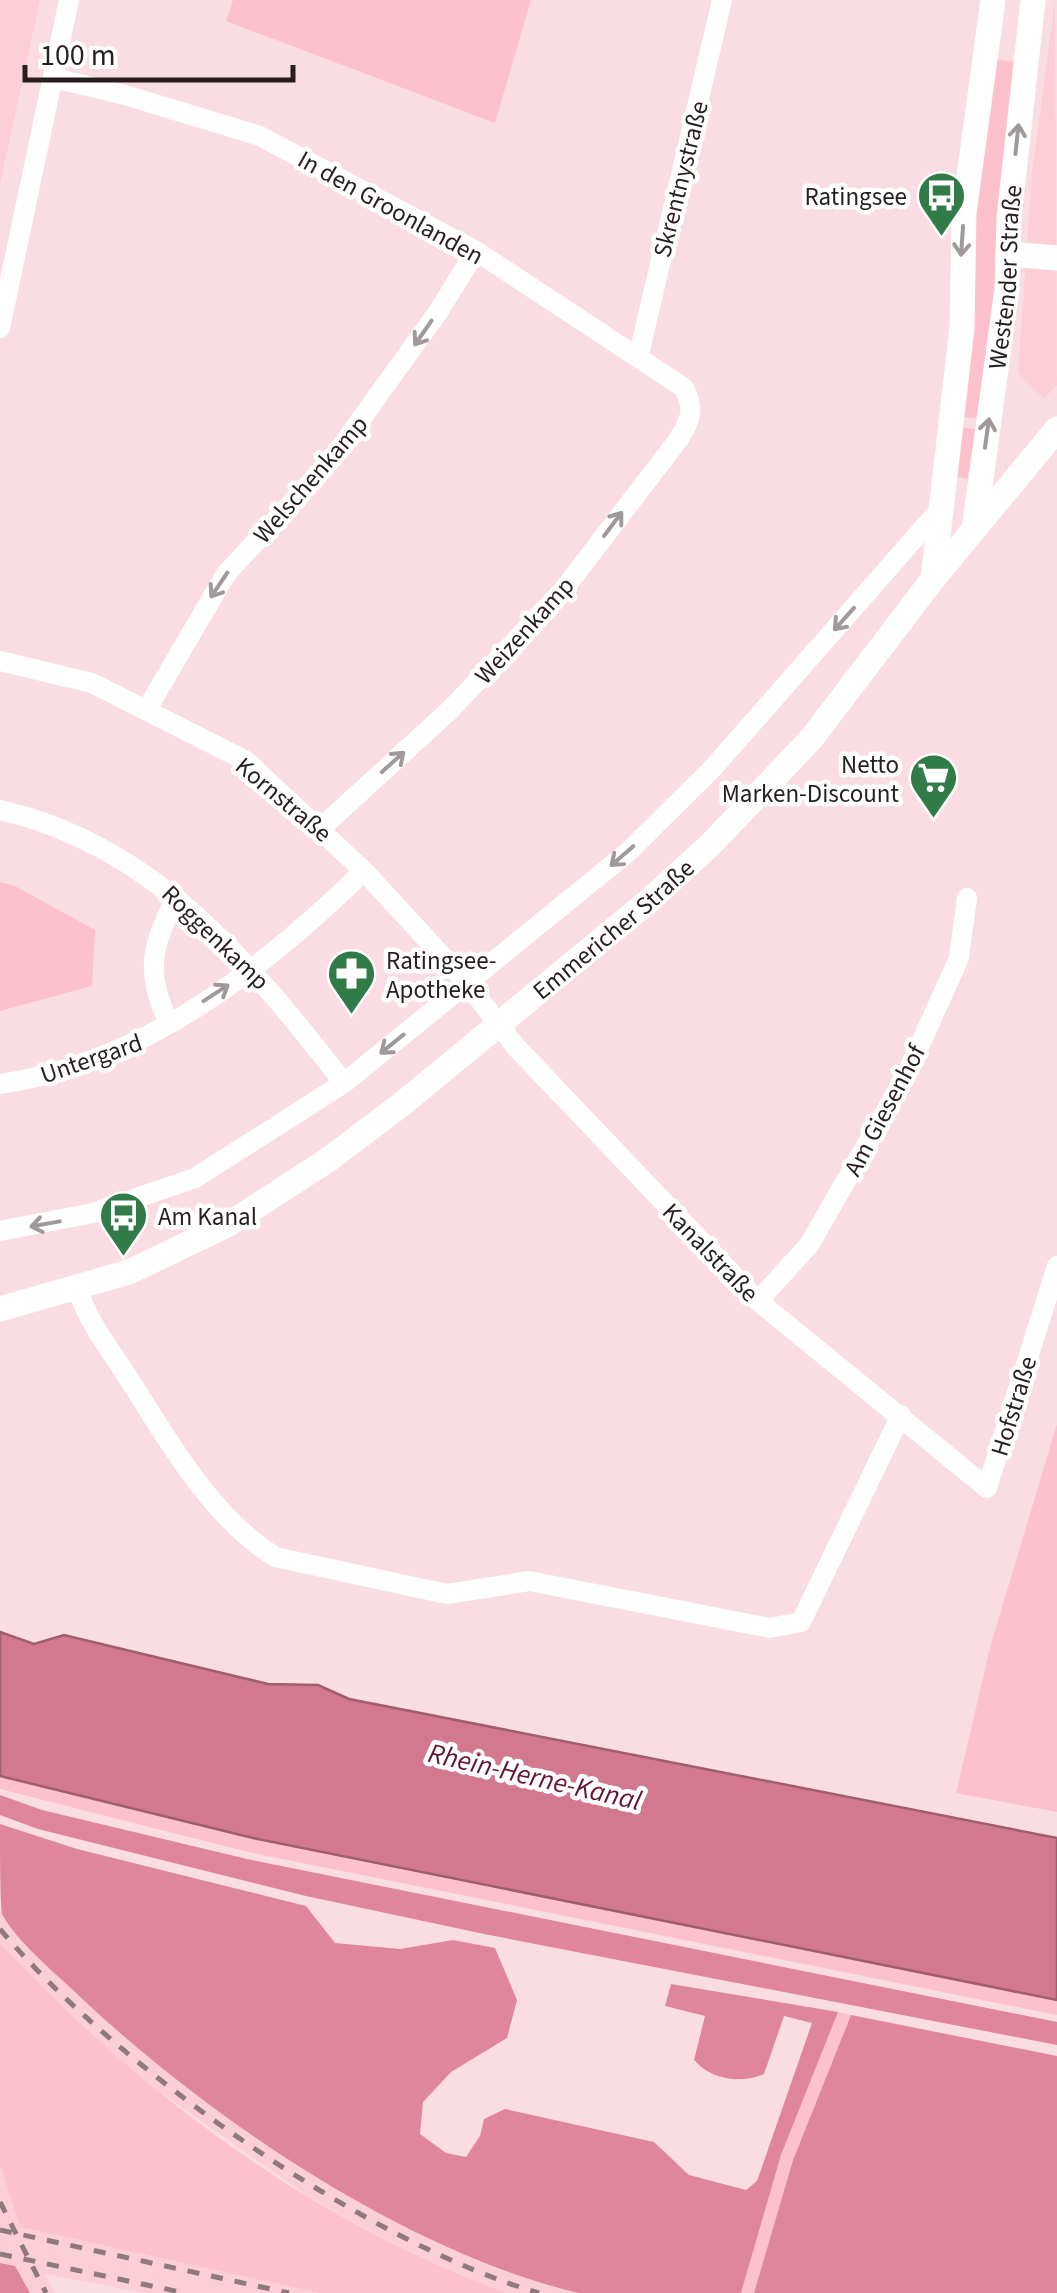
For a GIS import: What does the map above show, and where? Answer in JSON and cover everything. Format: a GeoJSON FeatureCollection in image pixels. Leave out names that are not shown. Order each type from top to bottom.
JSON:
{"type":"FeatureCollection","features":[{"type":"Feature","properties":{"kind":"main road","name":"Westender Straße"},"geometry":{"type":"LineString","coordinates":[[992,6],[1010,29],[1032,11]]}},
{"type":"Feature","properties":{"kind":"main road","name":"Westender Straße"},"geometry":{"type":"LineString","coordinates":[[940,564],[942,507],[962,328],[964,213],[992,6]]}},
{"type":"Feature","properties":{"kind":"main road","name":"Westender Straße"},"geometry":{"type":"LineString","coordinates":[[974,530],[1008,254],[1032,11]]}},
{"type":"Feature","properties":{"kind":"main road"},"geometry":{"type":"LineString","coordinates":[[1008,254],[1057,258]]}},
{"type":"Feature","properties":{"kind":"main road","name":"Emmericher Straße"},"geometry":{"type":"LineString","coordinates":[[0,1309],[76,1288],[169,1255],[229,1224],[328,1160],[650,900],[766,790],[856,684],[940,564],[974,530],[1056,432]]}},
{"type":"Feature","properties":{"kind":"main road"},"geometry":{"type":"LineString","coordinates":[[942,507],[949,523],[974,530]]}},
{"type":"Feature","properties":{"kind":"street"},"geometry":{"type":"LineString","coordinates":[[0,328],[70,0]]}},
{"type":"Feature","properties":{"kind":"street","name":"Skrentnystraße"},"geometry":{"type":"LineString","coordinates":[[638,358],[722,0]]}},
{"type":"Feature","properties":{"kind":"street","name":"In den Groonlanden"},"geometry":{"type":"LineString","coordinates":[[54,78],[125,94],[260,136],[476,251],[684,388],[692,405]]}},
{"type":"Feature","properties":{"kind":"street","name":"Welschenkamp"},"geometry":{"type":"LineString","coordinates":[[146,708],[226,574],[333,458],[476,251]]}},
{"type":"Feature","properties":{"kind":"street","name":"Weizenkamp"},"geometry":{"type":"LineString","coordinates":[[321,828],[450,710],[564,589],[678,440],[689,424],[692,405]]}},
{"type":"Feature","properties":{"kind":"street","name":"Emmericher Straße"},"geometry":{"type":"LineString","coordinates":[[0,1231],[93,1213],[195,1178],[344,1082],[627,853],[684,797],[942,507]]}},
{"type":"Feature","properties":{"kind":"street"},"geometry":{"type":"LineString","coordinates":[[908,546],[940,564]]}},
{"type":"Feature","properties":{"kind":"street","name":"Kornstraße"},"geometry":{"type":"LineString","coordinates":[[0,661],[92,683],[246,761],[321,828],[468,982]]}},
{"type":"Feature","properties":{"kind":"street","name":"Roggenkamp"},"geometry":{"type":"LineString","coordinates":[[0,810],[40,819],[162,883],[254,968],[344,1082]]}},
{"type":"Feature","properties":{"kind":"street","name":"Untergard"},"geometry":{"type":"LineString","coordinates":[[0,1084],[121,1051],[151,1038],[307,927],[364,871]]}},
{"type":"Feature","properties":{"kind":"street"},"geometry":{"type":"LineString","coordinates":[[168,1024],[153,988],[152,958],[176,897]]}},
{"type":"Feature","properties":{"kind":"street","name":"Am Giesenhof"},"geometry":{"type":"LineString","coordinates":[[758,1301],[809,1244],[904,1078],[958,958],[967,898]]}},
{"type":"Feature","properties":{"kind":"street","name":"Kanalstraße"},"geometry":{"type":"LineString","coordinates":[[468,982],[498,1024],[758,1301],[987,1488]]}},
{"type":"Feature","properties":{"kind":"street","name":"Hofstraße"},"geometry":{"type":"LineString","coordinates":[[987,1488],[1057,1266]]}},
{"type":"Feature","properties":{"kind":"street"},"geometry":{"type":"LineString","coordinates":[[76,1288],[88,1316],[187,1468],[250,1542],[274,1557],[447,1594],[529,1581],[748,1624],[788,1628],[801,1622],[900,1415]]}},
{"type":"Feature","properties":{"kind":"shaded area"},"geometry":{"type":"Polygon","coordinates":[[[0,0],[40,0],[0,184],[0,0]]]}},
{"type":"Feature","properties":{"kind":"shaded area"},"geometry":{"type":"Polygon","coordinates":[[[233,0],[531,0],[495,123],[226,21],[233,0]]]}},
{"type":"Feature","properties":{"kind":"shaded area"},"geometry":{"type":"Polygon","coordinates":[[[1055,0],[1057,385],[1044,399],[1018,373],[1032,173],[1055,0]]]}},
{"type":"Feature","properties":{"kind":"shaded area"},"geometry":{"type":"Polygon","coordinates":[[[988,58],[1021,63],[981,419],[960,417],[988,58]]]}},
{"type":"Feature","properties":{"kind":"shaded area"},"geometry":{"type":"Polygon","coordinates":[[[959,427],[980,430],[967,479],[956,476],[959,427]]]}},
{"type":"Feature","properties":{"kind":"shaded area"},"geometry":{"type":"Polygon","coordinates":[[[0,882],[15,886],[95,930],[92,986],[0,1011],[0,882]]]}},
{"type":"Feature","properties":{"kind":"shaded area"},"geometry":{"type":"Polygon","coordinates":[[[1057,1424],[1057,1812],[956,1793],[991,1644],[1057,1424]]]}},
{"type":"Feature","properties":{"kind":"shaded area"},"geometry":{"type":"Polygon","coordinates":[[[0,1776],[253,1838],[1057,2000],[1057,2015],[248,1852],[0,1789],[0,1776]]]}},
{"type":"Feature","properties":{"kind":"shaded area"},"geometry":{"type":"Polygon","coordinates":[[[0,1795],[42,1810],[247,1859],[1057,2022],[1057,2045],[306,1896],[38,1829],[0,1815],[0,1795]]]}},
{"type":"Feature","properties":{"kind":"shaded area"},"geometry":{"type":"Polygon","coordinates":[[[0,1824],[77,1849],[306,1906],[335,1943],[400,1949],[453,1940],[495,1948],[517,2000],[507,2038],[451,2072],[423,2102],[420,2134],[446,2153],[466,2157],[480,2136],[484,2119],[505,2109],[654,2142],[689,2175],[746,2190],[757,2181],[812,2023],[784,2016],[764,2074],[736,2079],[718,2076],[694,2060],[705,2016],[665,2006],[671,1984],[838,2012],[781,2155],[741,2293],[579,2293],[445,2246],[310,2173],[184,2085],[127,2039],[26,1945],[2,1914],[0,1824]]]}},
{"type":"Feature","properties":{"kind":"shaded area"},"geometry":{"type":"Polygon","coordinates":[[[0,1911],[59,1976],[156,2063],[320,2178],[558,2288],[579,2293],[506,2293],[426,2264],[309,2197],[134,2074],[44,1991],[0,1943],[0,1911]]]}},
{"type":"Feature","properties":{"kind":"shaded area"},"geometry":{"type":"Polygon","coordinates":[[[0,1943],[111,2051],[233,2148],[365,2229],[506,2293],[320,2293],[20,2227],[0,2164],[0,1943]]]}},
{"type":"Feature","properties":{"kind":"shaded area"},"geometry":{"type":"Polygon","coordinates":[[[838,2012],[851,2015],[793,2160],[754,2293],[741,2293],[781,2155],[838,2012]]]}},
{"type":"Feature","properties":{"kind":"shaded area"},"geometry":{"type":"Polygon","coordinates":[[[851,2015],[1057,2056],[1057,2293],[754,2293],[793,2160],[851,2015]]]}},
{"type":"Feature","properties":{"kind":"shaded area"},"geometry":{"type":"Polygon","coordinates":[[[0,2164],[20,2227],[320,2293],[145,2293],[45,2274],[55,2293],[30,2293],[15,2267],[0,2263],[0,2164]]]}},
{"type":"Feature","properties":{"kind":"shaded area"},"geometry":{"type":"Polygon","coordinates":[[[0,2263],[15,2266],[30,2293],[0,2293],[0,2263]]]}},
{"type":"Feature","properties":{"kind":"water","name":"Rhein-Herne-Kanal"},"geometry":{"type":"Polygon","coordinates":[[[0,1632],[34,1644],[64,1635],[268,1684],[318,1685],[349,1699],[1057,1838],[1057,2000],[253,1838],[0,1776],[0,1632]]]}},
{"type":"Feature","properties":{"kind":"railway"},"geometry":{"type":"LineString","coordinates":[[0,1929],[108,2037],[175,2092],[248,2144],[398,2234],[471,2269],[539,2293]]}},
{"type":"Feature","properties":{"kind":"railway"},"geometry":{"type":"LineString","coordinates":[[0,2202],[46,2293]]}},
{"type":"Feature","properties":{"kind":"railway"},"geometry":{"type":"LineString","coordinates":[[0,2230],[289,2293]]}},
{"type":"Feature","properties":{"kind":"railway"},"geometry":{"type":"LineString","coordinates":[[0,2254],[185,2293]]}},
{"type":"Feature","properties":{"kind":"place","name":"Ratingsee"},"geometry":{"type":"Point","coordinates":[942,238]}},
{"type":"Feature","properties":{"kind":"place","name":"Netto Marken-Discount"},"geometry":{"type":"Point","coordinates":[934,820]}},
{"type":"Feature","properties":{"kind":"place","name":"Ratingsee- Apotheke"},"geometry":{"type":"Point","coordinates":[351,1016]}},
{"type":"Feature","properties":{"kind":"place","name":"Am Kanal"},"geometry":{"type":"Point","coordinates":[123,1258]}}]}
